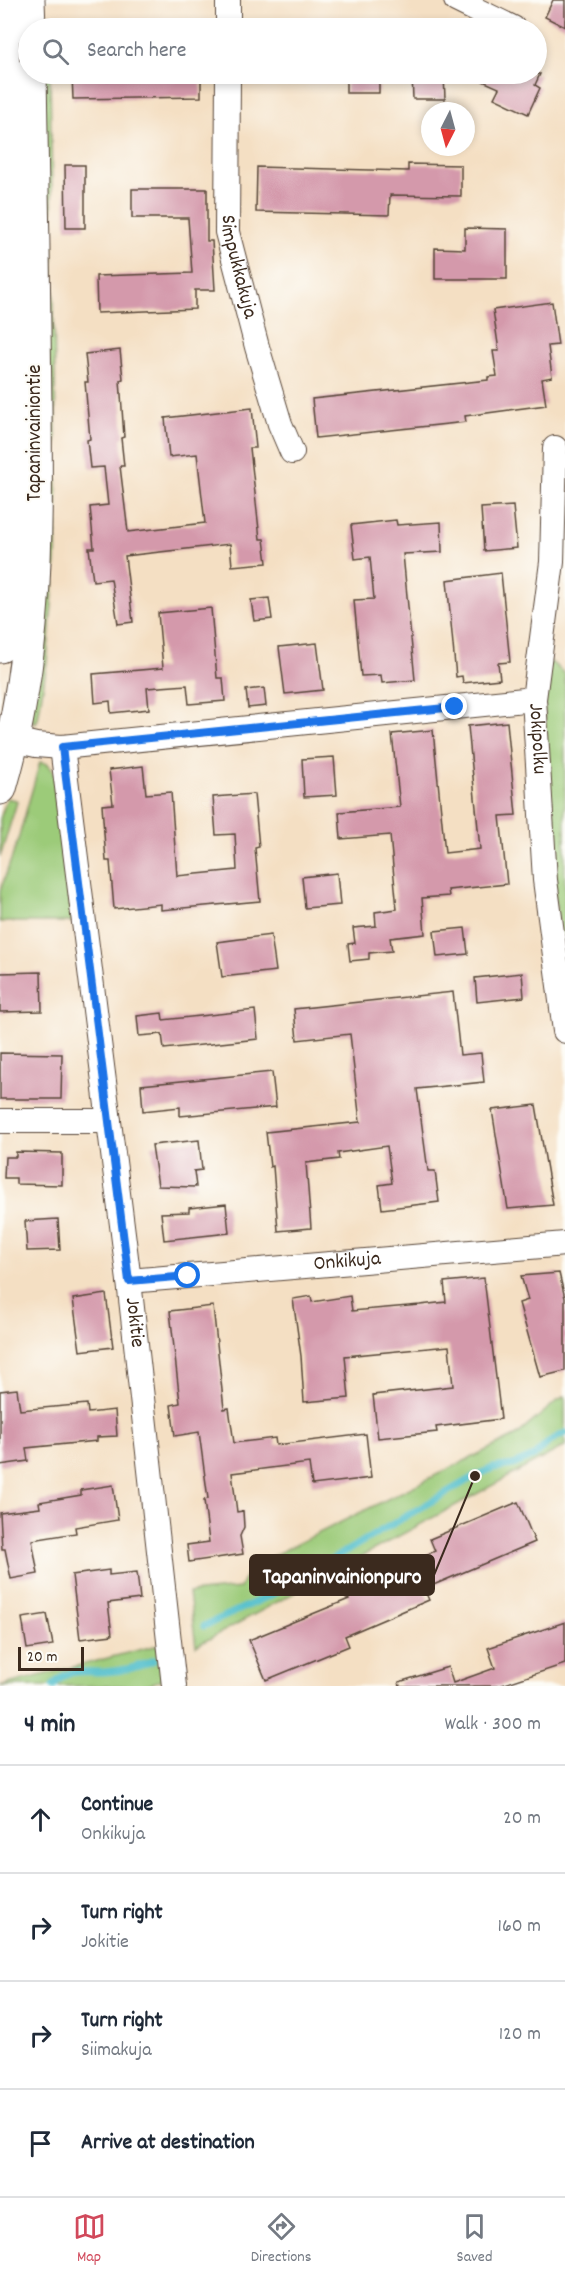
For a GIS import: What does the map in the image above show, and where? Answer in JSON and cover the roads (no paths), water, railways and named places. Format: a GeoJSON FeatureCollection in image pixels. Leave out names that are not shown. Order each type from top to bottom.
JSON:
{"type":"FeatureCollection","features":[{"type":"Feature","properties":{"kind":"main road","name":"Tapaninvainiontie"},"geometry":{"type":"LineString","coordinates":[[0,646],[10,550],[2,0]]}},
{"type":"Feature","properties":{"kind":"main road"},"geometry":{"type":"LineString","coordinates":[[28,0],[29,18]]}},
{"type":"Feature","properties":{"kind":"main road","name":"Tapaninvainiontie"},"geometry":{"type":"LineString","coordinates":[[0,788],[7,738],[27,661],[34,595],[36,526],[30,84]]}},
{"type":"Feature","properties":{"kind":"street"},"geometry":{"type":"LineString","coordinates":[[228,0],[228,18]]}},
{"type":"Feature","properties":{"kind":"street"},"geometry":{"type":"LineString","coordinates":[[456,0],[493,18]]}},
{"type":"Feature","properties":{"kind":"street","name":"Simpukkakuja"},"geometry":{"type":"LineString","coordinates":[[228,84],[227,232],[257,347],[280,424],[292,452]]}},
{"type":"Feature","properties":{"kind":"street","name":"Jokipolku"},"geometry":{"type":"LineString","coordinates":[[555,448],[552,562],[534,699],[544,880],[565,1031]]}},
{"type":"Feature","properties":{"kind":"street"},"geometry":{"type":"LineString","coordinates":[[7,738],[36,745],[62,747],[534,699]]}},
{"type":"Feature","properties":{"kind":"street","name":"Jokitie"},"geometry":{"type":"LineString","coordinates":[[62,747],[129,1281],[174,1686]]}},
{"type":"Feature","properties":{"kind":"street"},"geometry":{"type":"LineString","coordinates":[[0,1121],[109,1121]]}},
{"type":"Feature","properties":{"kind":"street","name":"Onkikuja"},"geometry":{"type":"LineString","coordinates":[[129,1281],[565,1244]]}},
{"type":"Feature","properties":{"kind":"waterway"},"geometry":{"type":"LineString","coordinates":[[204,1626],[271,1595],[475,1476],[534,1456],[550,1441],[565,1433]]}},
{"type":"Feature","properties":{"kind":"waterway"},"geometry":{"type":"LineString","coordinates":[[53,1686],[71,1673],[124,1670],[154,1660]]}},
{"type":"Feature","properties":{"kind":"place","name":"Tapaninvainionpuro"},"geometry":{"type":"Point","coordinates":[475,1476]}}]}
